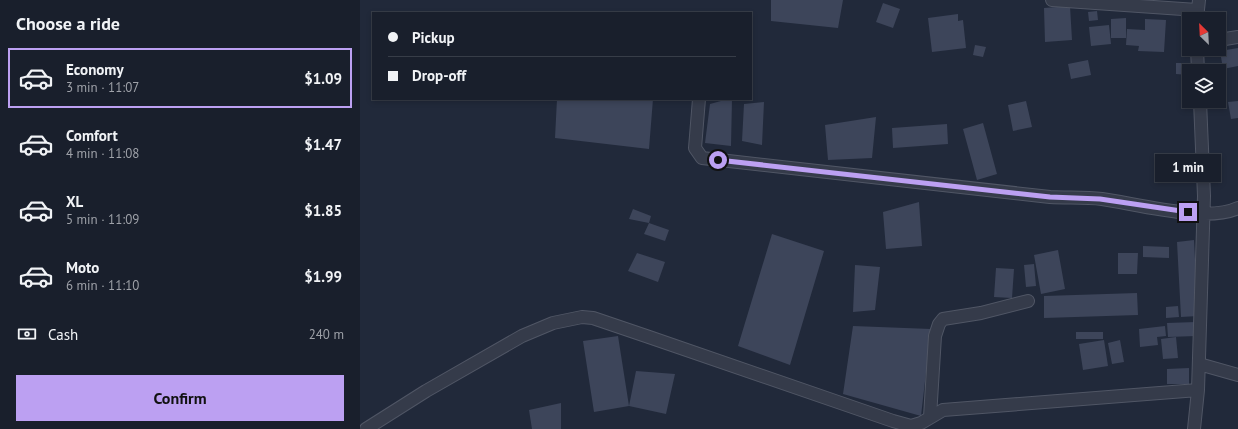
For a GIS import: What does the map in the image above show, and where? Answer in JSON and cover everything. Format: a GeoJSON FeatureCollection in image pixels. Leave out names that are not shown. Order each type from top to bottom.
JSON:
{"type":"FeatureCollection","features":[{"type":"Feature","properties":{"kind":"street"},"geometry":{"type":"LineString","coordinates":[[1052,0],[1198,10]]}},
{"type":"Feature","properties":{"kind":"street"},"geometry":{"type":"LineString","coordinates":[[1226,39],[1238,37]]}},
{"type":"Feature","properties":{"kind":"street"},"geometry":{"type":"LineString","coordinates":[[699,100],[695,148],[702,158],[1050,197],[1100,199],[1203,215],[1230,212],[1238,208]]}},
{"type":"Feature","properties":{"kind":"street"},"geometry":{"type":"LineString","coordinates":[[1194,429],[1198,390],[1203,215],[1200,108]]}},
{"type":"Feature","properties":{"kind":"street"},"geometry":{"type":"LineString","coordinates":[[930,417],[935,336],[939,324],[943,319],[981,313],[1028,301]]}},
{"type":"Feature","properties":{"kind":"street"},"geometry":{"type":"LineString","coordinates":[[366,429],[432,388],[522,336],[552,323],[582,317],[592,318],[649,336],[911,426],[943,410],[1198,390]]}},
{"type":"Feature","properties":{"kind":"street"},"geometry":{"type":"LineString","coordinates":[[1199,364],[1238,375]]}},
{"type":"Feature","properties":{"kind":"building"},"geometry":{"type":"Polygon","coordinates":[[[771,0],[843,0],[838,28],[771,21],[771,0]]]}},
{"type":"Feature","properties":{"kind":"building"},"geometry":{"type":"Polygon","coordinates":[[[883,3],[900,9],[893,28],[876,22],[883,3]]]}},
{"type":"Feature","properties":{"kind":"building"},"geometry":{"type":"Polygon","coordinates":[[[1070,6],[1072,40],[1045,42],[1044,8],[1070,6]]]}},
{"type":"Feature","properties":{"kind":"building"},"geometry":{"type":"Polygon","coordinates":[[[1097,11],[1098,20],[1089,21],[1088,12],[1097,11]]]}},
{"type":"Feature","properties":{"kind":"building"},"geometry":{"type":"Polygon","coordinates":[[[958,14],[958,21],[963,20],[966,48],[932,52],[928,18],[958,14]]]}},
{"type":"Feature","properties":{"kind":"building"},"geometry":{"type":"Polygon","coordinates":[[[1126,18],[1126,38],[1111,38],[1111,19],[1126,18]]]}},
{"type":"Feature","properties":{"kind":"building"},"geometry":{"type":"Polygon","coordinates":[[[1145,19],[1166,20],[1164,52],[1138,51],[1139,46],[1126,45],[1127,29],[1145,30],[1145,19]]]}},
{"type":"Feature","properties":{"kind":"building"},"geometry":{"type":"Polygon","coordinates":[[[1109,25],[1111,44],[1091,46],[1089,27],[1109,25]]]}},
{"type":"Feature","properties":{"kind":"building"},"geometry":{"type":"Polygon","coordinates":[[[975,45],[986,47],[983,57],[973,55],[975,45]]]}},
{"type":"Feature","properties":{"kind":"building"},"geometry":{"type":"Polygon","coordinates":[[[1238,48],[1238,66],[1226,68],[1226,64],[1222,64],[1221,56],[1226,56],[1226,50],[1238,48]]]}},
{"type":"Feature","properties":{"kind":"building"},"geometry":{"type":"Polygon","coordinates":[[[1088,60],[1091,75],[1071,79],[1068,64],[1088,60]]]}},
{"type":"Feature","properties":{"kind":"building"},"geometry":{"type":"Polygon","coordinates":[[[1176,63],[1197,63],[1182,64],[1182,74],[1176,74],[1176,63]]]}},
{"type":"Feature","properties":{"kind":"building"},"geometry":{"type":"Polygon","coordinates":[[[557,100],[653,100],[649,149],[555,138],[557,100]]]}},
{"type":"Feature","properties":{"kind":"building"},"geometry":{"type":"Polygon","coordinates":[[[724,100],[732,100],[731,146],[705,143],[710,104],[724,100]]]}},
{"type":"Feature","properties":{"kind":"building"},"geometry":{"type":"Polygon","coordinates":[[[1026,101],[1032,127],[1013,131],[1008,105],[1026,101]]]}},
{"type":"Feature","properties":{"kind":"building"},"geometry":{"type":"Polygon","coordinates":[[[1238,101],[1238,118],[1231,119],[1228,102],[1238,101]]]}},
{"type":"Feature","properties":{"kind":"building"},"geometry":{"type":"Polygon","coordinates":[[[764,102],[762,145],[742,141],[744,104],[764,102]]]}},
{"type":"Feature","properties":{"kind":"building"},"geometry":{"type":"Polygon","coordinates":[[[876,117],[872,158],[828,160],[825,125],[876,117]]]}},
{"type":"Feature","properties":{"kind":"building"},"geometry":{"type":"Polygon","coordinates":[[[983,123],[997,174],[977,180],[963,129],[983,123]]]}},
{"type":"Feature","properties":{"kind":"building"},"geometry":{"type":"Polygon","coordinates":[[[947,124],[948,144],[893,148],[892,128],[947,124]]]}},
{"type":"Feature","properties":{"kind":"building"},"geometry":{"type":"Polygon","coordinates":[[[919,202],[922,246],[886,249],[883,212],[919,202]]]}},
{"type":"Feature","properties":{"kind":"building"},"geometry":{"type":"Polygon","coordinates":[[[633,209],[651,216],[649,223],[629,219],[633,209]]]}},
{"type":"Feature","properties":{"kind":"building"},"geometry":{"type":"Polygon","coordinates":[[[649,223],[669,230],[665,241],[644,234],[649,223]]]}},
{"type":"Feature","properties":{"kind":"building"},"geometry":{"type":"Polygon","coordinates":[[[772,234],[824,251],[790,365],[738,346],[772,234]]]}},
{"type":"Feature","properties":{"kind":"building"},"geometry":{"type":"Polygon","coordinates":[[[1194,240],[1198,316],[1181,317],[1177,242],[1194,240]]]}},
{"type":"Feature","properties":{"kind":"building"},"geometry":{"type":"Polygon","coordinates":[[[1143,246],[1169,247],[1169,258],[1143,257],[1143,246]]]}},
{"type":"Feature","properties":{"kind":"building"},"geometry":{"type":"Polygon","coordinates":[[[1058,250],[1065,289],[1041,294],[1034,255],[1058,250]]]}},
{"type":"Feature","properties":{"kind":"building"},"geometry":{"type":"Polygon","coordinates":[[[637,253],[665,262],[658,282],[628,271],[637,253]]]}},
{"type":"Feature","properties":{"kind":"building"},"geometry":{"type":"Polygon","coordinates":[[[1118,253],[1138,253],[1137,274],[1118,274],[1118,253]]]}},
{"type":"Feature","properties":{"kind":"building"},"geometry":{"type":"Polygon","coordinates":[[[1034,264],[1036,286],[1026,287],[1024,265],[1034,264]]]}},
{"type":"Feature","properties":{"kind":"building"},"geometry":{"type":"Polygon","coordinates":[[[855,265],[880,267],[875,310],[853,312],[855,265]]]}},
{"type":"Feature","properties":{"kind":"building"},"geometry":{"type":"Polygon","coordinates":[[[996,268],[1014,269],[1012,298],[994,297],[996,268]]]}},
{"type":"Feature","properties":{"kind":"building"},"geometry":{"type":"Polygon","coordinates":[[[1137,293],[1138,315],[1044,318],[1044,296],[1137,293]]]}},
{"type":"Feature","properties":{"kind":"building"},"geometry":{"type":"Polygon","coordinates":[[[1178,306],[1179,317],[1166,318],[1166,307],[1178,306]]]}},
{"type":"Feature","properties":{"kind":"building"},"geometry":{"type":"Polygon","coordinates":[[[1196,322],[1196,336],[1168,337],[1167,323],[1196,322]]]}},
{"type":"Feature","properties":{"kind":"building"},"geometry":{"type":"Polygon","coordinates":[[[853,326],[931,329],[921,416],[843,394],[853,326]]]}},
{"type":"Feature","properties":{"kind":"building"},"geometry":{"type":"Polygon","coordinates":[[[1165,326],[1166,336],[1157,337],[1158,345],[1140,347],[1139,329],[1165,326]]]}},
{"type":"Feature","properties":{"kind":"building"},"geometry":{"type":"Polygon","coordinates":[[[1076,332],[1103,332],[1103,339],[1076,339],[1076,332]]]}},
{"type":"Feature","properties":{"kind":"building"},"geometry":{"type":"Polygon","coordinates":[[[618,336],[629,406],[594,412],[583,341],[618,336]]]}},
{"type":"Feature","properties":{"kind":"building"},"geometry":{"type":"Polygon","coordinates":[[[1176,337],[1178,358],[1163,359],[1161,339],[1176,337]]]}},
{"type":"Feature","properties":{"kind":"building"},"geometry":{"type":"Polygon","coordinates":[[[1104,340],[1108,366],[1083,370],[1079,344],[1104,340]]]}},
{"type":"Feature","properties":{"kind":"building"},"geometry":{"type":"Polygon","coordinates":[[[1120,340],[1124,362],[1112,364],[1108,343],[1120,340]]]}},
{"type":"Feature","properties":{"kind":"building"},"geometry":{"type":"Polygon","coordinates":[[[1189,368],[1189,384],[1167,384],[1167,369],[1189,368]]]}},
{"type":"Feature","properties":{"kind":"building"},"geometry":{"type":"Polygon","coordinates":[[[636,371],[675,374],[666,414],[629,406],[636,371]]]}},
{"type":"Feature","properties":{"kind":"building"},"geometry":{"type":"Polygon","coordinates":[[[561,403],[561,429],[532,429],[529,410],[561,403]]]}},
{"type":"Feature","properties":{"kind":"route"},"geometry":{"type":"LineString","coordinates":[[718,160],[1050,197],[1100,199],[1188,212]]}}]}
